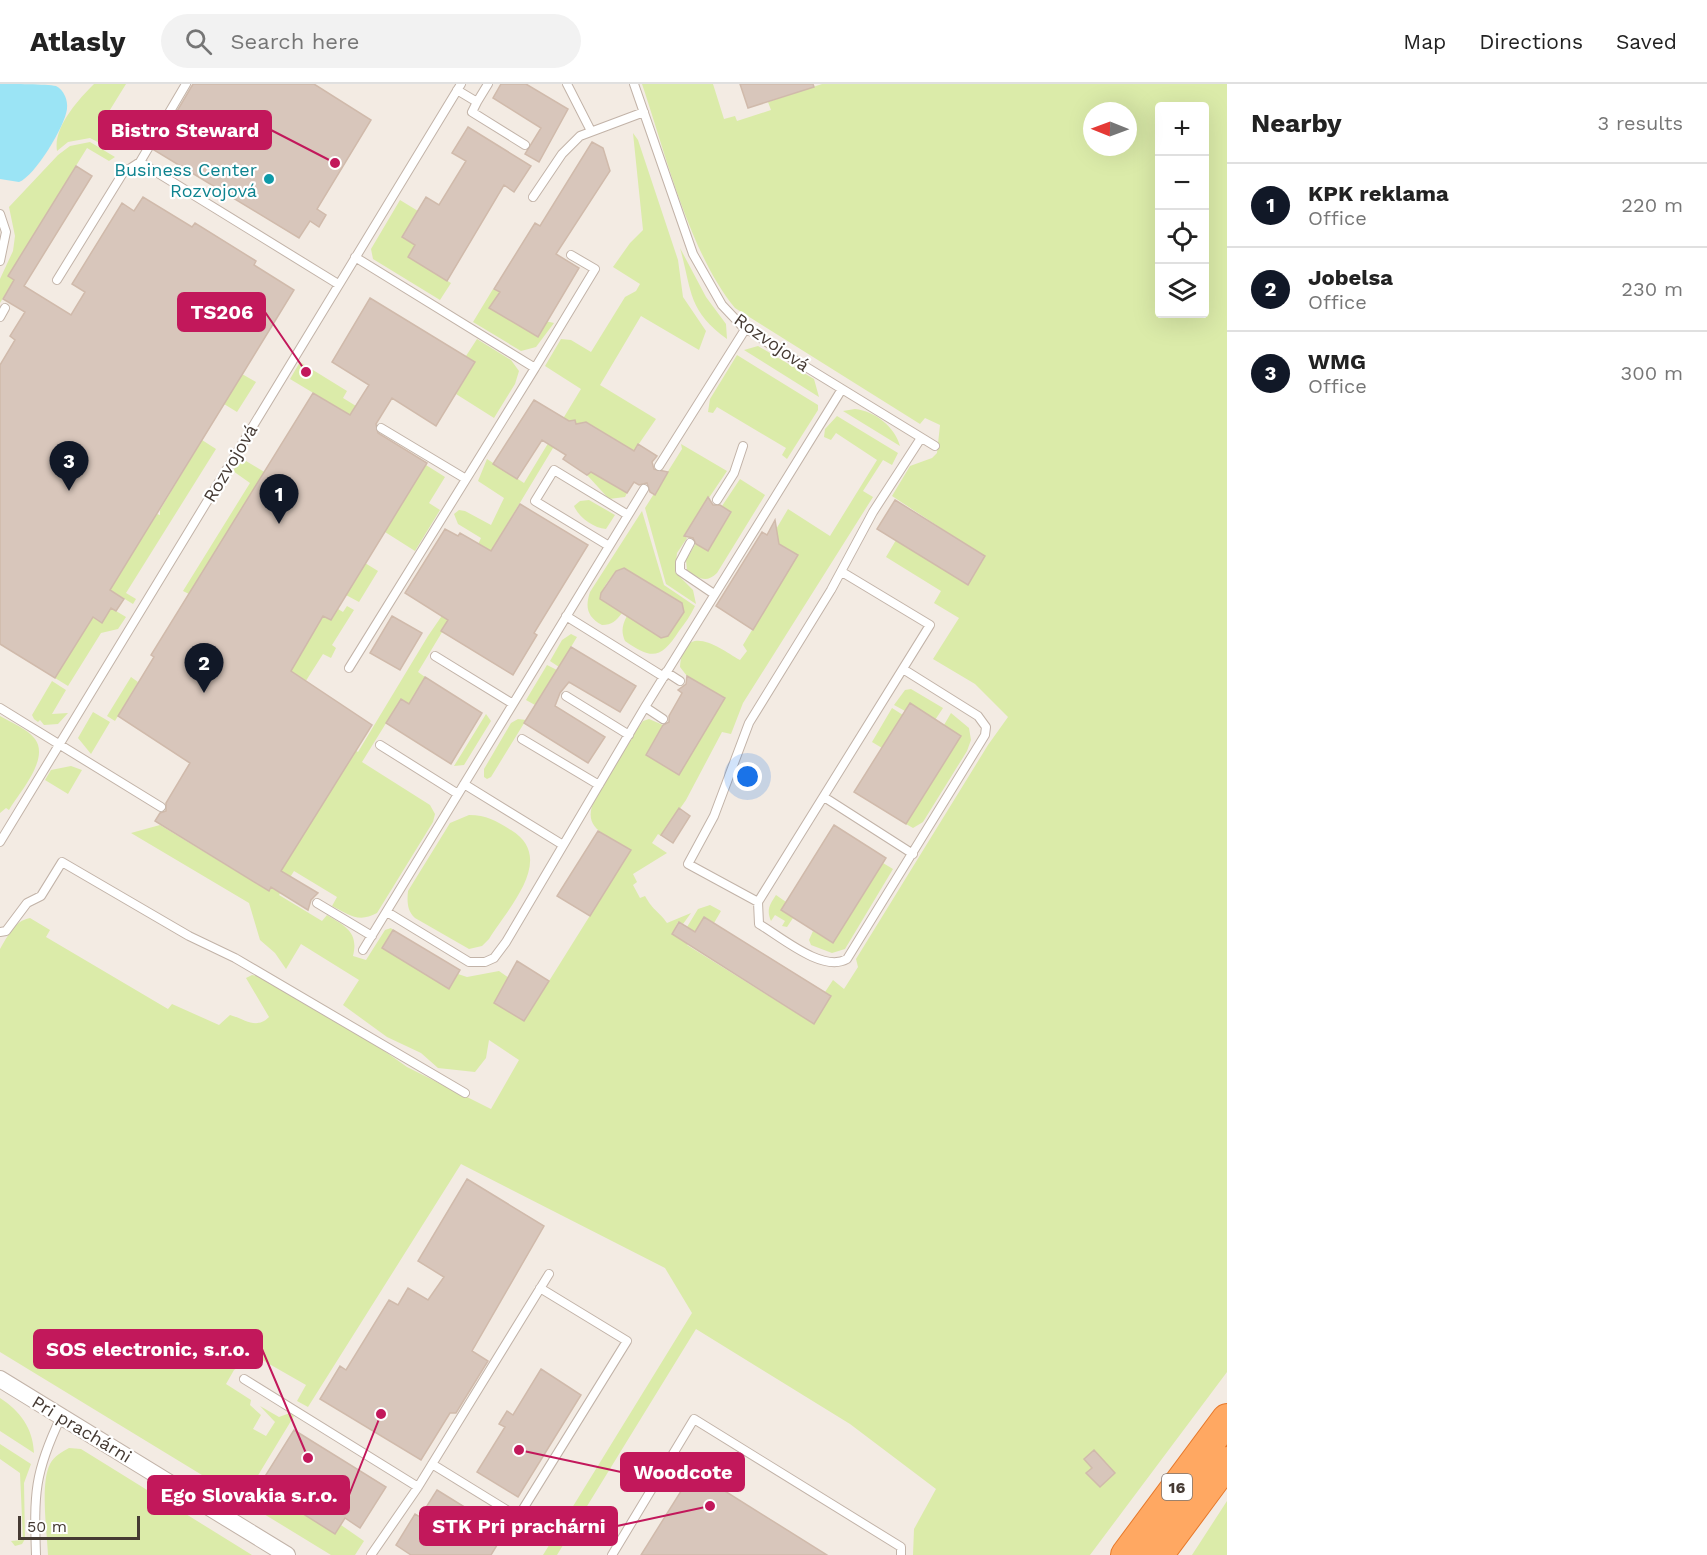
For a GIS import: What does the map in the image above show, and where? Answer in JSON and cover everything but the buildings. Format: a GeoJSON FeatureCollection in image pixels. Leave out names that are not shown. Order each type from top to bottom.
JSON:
{"type":"FeatureCollection","features":[{"type":"Feature","properties":{"kind":"highway","name":"16"},"geometry":{"type":"LineString","coordinates":[[1126,1555],[1227,1419]]}},
{"type":"Feature","properties":{"kind":"highway","name":"16"},"geometry":{"type":"LineString","coordinates":[[1158,1555],[1227,1462]]}},
{"type":"Feature","properties":{"kind":"street","name":"Pri prachárni"},"geometry":{"type":"LineString","coordinates":[[0,1378],[287,1555]]}},
{"type":"Feature","properties":{"kind":"lane"},"geometry":{"type":"LineString","coordinates":[[57,280],[123,174],[140,162],[186,84]]}},
{"type":"Feature","properties":{"kind":"lane"},"geometry":{"type":"LineString","coordinates":[[488,84],[472,112],[525,145]]}},
{"type":"Feature","properties":{"kind":"lane"},"geometry":{"type":"LineString","coordinates":[[567,84],[591,131]]}},
{"type":"Feature","properties":{"kind":"lane","name":"Rozvojová"},"geometry":{"type":"LineString","coordinates":[[634,84],[693,254],[722,305],[746,328],[935,446]]}},
{"type":"Feature","properties":{"kind":"lane"},"geometry":{"type":"LineString","coordinates":[[459,87],[477,102]]}},
{"type":"Feature","properties":{"kind":"lane","name":"Rozvojová"},"geometry":{"type":"LineString","coordinates":[[0,842],[459,87]]}},
{"type":"Feature","properties":{"kind":"lane"},"geometry":{"type":"LineString","coordinates":[[533,197],[569,145],[591,131],[644,112]]}},
{"type":"Feature","properties":{"kind":"lane"},"geometry":{"type":"LineString","coordinates":[[140,162],[338,284]]}},
{"type":"Feature","properties":{"kind":"lane"},"geometry":{"type":"LineString","coordinates":[[0,214],[6,232],[0,261]]}},
{"type":"Feature","properties":{"kind":"lane"},"geometry":{"type":"LineString","coordinates":[[349,668],[595,269],[571,255]]}},
{"type":"Feature","properties":{"kind":"lane"},"geometry":{"type":"LineString","coordinates":[[354,257],[535,368]]}},
{"type":"Feature","properties":{"kind":"lane"},"geometry":{"type":"LineString","coordinates":[[0,317],[5,308]]}},
{"type":"Feature","properties":{"kind":"lane"},"geometry":{"type":"LineString","coordinates":[[659,466],[746,328]]}},
{"type":"Feature","properties":{"kind":"lane"},"geometry":{"type":"LineString","coordinates":[[387,912],[469,962],[485,962],[494,958],[506,942],[665,674],[842,389]]}},
{"type":"Feature","properties":{"kind":"lane"},"geometry":{"type":"LineString","coordinates":[[381,428],[466,479]]}},
{"type":"Feature","properties":{"kind":"lane"},"geometry":{"type":"LineString","coordinates":[[758,902],[688,864],[714,816],[749,723],[842,572],[873,512],[921,438]]}},
{"type":"Feature","properties":{"kind":"lane"},"geometry":{"type":"LineString","coordinates":[[717,500],[734,473],[743,446]]}},
{"type":"Feature","properties":{"kind":"lane"},"geometry":{"type":"LineString","coordinates":[[609,546],[535,501],[554,470],[628,515]]}},
{"type":"Feature","properties":{"kind":"lane"},"geometry":{"type":"LineString","coordinates":[[363,950],[644,489]]}},
{"type":"Feature","properties":{"kind":"lane"},"geometry":{"type":"LineString","coordinates":[[690,543],[680,561],[680,571],[714,594]]}},
{"type":"Feature","properties":{"kind":"lane"},"geometry":{"type":"LineString","coordinates":[[842,572],[930,625],[758,902],[759,924],[823,963],[840,963],[847,959],[985,735],[986,727],[978,716],[903,669]]}},
{"type":"Feature","properties":{"kind":"lane"},"geometry":{"type":"LineString","coordinates":[[566,616],[680,681]]}},
{"type":"Feature","properties":{"kind":"lane"},"geometry":{"type":"LineString","coordinates":[[435,656],[513,704]]}},
{"type":"Feature","properties":{"kind":"lane"},"geometry":{"type":"LineString","coordinates":[[566,696],[629,735]]}},
{"type":"Feature","properties":{"kind":"lane"},"geometry":{"type":"LineString","coordinates":[[0,708],[161,807]]}},
{"type":"Feature","properties":{"kind":"lane"},"geometry":{"type":"LineString","coordinates":[[645,708],[663,719]]}},
{"type":"Feature","properties":{"kind":"lane"},"geometry":{"type":"LineString","coordinates":[[522,740],[599,785]]}},
{"type":"Feature","properties":{"kind":"lane"},"geometry":{"type":"LineString","coordinates":[[380,745],[458,794]]}},
{"type":"Feature","properties":{"kind":"lane"},"geometry":{"type":"LineString","coordinates":[[464,784],[563,845]]}},
{"type":"Feature","properties":{"kind":"lane"},"geometry":{"type":"LineString","coordinates":[[824,797],[913,854]]}},
{"type":"Feature","properties":{"kind":"lane"},"geometry":{"type":"LineString","coordinates":[[0,941],[3,932],[27,903],[41,896],[62,862],[189,936],[235,958],[465,1093]]}},
{"type":"Feature","properties":{"kind":"lane"},"geometry":{"type":"LineString","coordinates":[[317,903],[372,936]]}},
{"type":"Feature","properties":{"kind":"lane"},"geometry":{"type":"LineString","coordinates":[[371,1555],[418,1487],[549,1274]]}},
{"type":"Feature","properties":{"kind":"lane"},"geometry":{"type":"LineString","coordinates":[[432,1464],[518,1517],[627,1341],[540,1288]]}},
{"type":"Feature","properties":{"kind":"lane"},"geometry":{"type":"LineString","coordinates":[[244,1379],[418,1487]]}},
{"type":"Feature","properties":{"kind":"lane"},"geometry":{"type":"LineString","coordinates":[[36,1555],[34,1507],[37,1475],[61,1417]]}},
{"type":"Feature","properties":{"kind":"lane"},"geometry":{"type":"LineString","coordinates":[[612,1555],[694,1419],[901,1547],[901,1555]]}},
{"type":"Feature","properties":{"kind":"green space"},"geometry":{"type":"Polygon","coordinates":[[[94,84],[126,84],[100,126],[120,138],[113,150],[90,138],[68,142],[57,151],[57,142],[63,123],[75,105],[94,84]]]}},
{"type":"Feature","properties":{"kind":"green space"},"geometry":{"type":"Polygon","coordinates":[[[642,84],[713,84],[724,119],[735,116],[737,121],[771,110],[768,102],[822,84],[1227,84],[1227,1372],[1090,1555],[913,1555],[914,1529],[936,1489],[850,1424],[696,1329],[557,1555],[543,1555],[692,1313],[665,1268],[461,1164],[308,1407],[297,1401],[306,1385],[257,1357],[234,1370],[226,1384],[251,1400],[250,1405],[261,1415],[253,1429],[266,1436],[275,1422],[260,1406],[279,1417],[290,1413],[294,1416],[243,1500],[0,1352],[0,949],[20,922],[30,918],[50,930],[46,937],[168,1009],[172,1004],[219,1025],[230,1015],[255,1023],[260,1023],[269,1017],[246,978],[252,975],[263,977],[301,1002],[376,1045],[407,1067],[491,1109],[519,1060],[489,1040],[486,1058],[475,1072],[438,1068],[421,1053],[387,1037],[343,1005],[359,980],[301,944],[286,969],[275,953],[260,940],[249,903],[131,833],[160,825],[269,891],[352,755],[271,705],[323,616],[331,620],[338,609],[343,612],[347,606],[354,610],[332,645],[336,648],[331,658],[323,654],[288,709],[358,752],[428,636],[452,601],[481,538],[458,524],[454,514],[459,510],[465,511],[491,525],[504,498],[478,481],[487,459],[524,483],[581,389],[545,366],[561,339],[571,340],[591,352],[625,297],[636,291],[640,284],[613,267],[630,243],[643,230],[633,133],[638,140],[678,260],[683,297],[706,331],[699,350],[641,316],[600,385],[656,419],[634,451],[586,422],[580,423],[577,427],[575,420],[571,421],[573,428],[569,430],[557,450],[553,448],[418,672],[425,677],[409,704],[401,699],[362,762],[430,805],[435,814],[433,822],[377,913],[359,918],[332,906],[337,897],[294,871],[279,895],[322,921],[327,915],[345,926],[354,941],[353,956],[366,960],[385,930],[391,928],[393,930],[382,948],[449,988],[458,974],[467,977],[499,971],[509,978],[494,1003],[524,1021],[631,850],[593,824],[591,808],[636,731],[643,721],[649,719],[663,725],[646,755],[679,775],[724,698],[687,676],[680,667],[688,644],[704,641],[740,660],[747,651],[743,645],[797,555],[779,544],[775,531],[788,509],[830,536],[877,460],[836,433],[831,440],[824,437],[825,429],[837,416],[898,453],[892,465],[883,460],[863,491],[873,497],[743,703],[731,734],[722,732],[686,800],[661,836],[658,834],[652,843],[667,853],[633,874],[637,882],[633,885],[640,898],[645,896],[667,923],[691,913],[683,924],[678,922],[672,934],[689,928],[687,927],[698,909],[710,905],[721,911],[714,923],[704,918],[687,945],[814,1024],[831,996],[825,992],[833,980],[844,989],[858,967],[856,959],[988,745],[1008,717],[975,684],[933,659],[959,618],[934,603],[941,591],[886,557],[896,540],[968,585],[985,557],[892,496],[910,466],[932,458],[937,453],[940,425],[925,418],[920,424],[735,308],[719,286],[705,260],[670,171],[642,84]]]}},
{"type":"Feature","properties":{"kind":"green space"},"geometry":{"type":"Polygon","coordinates":[[[90,142],[115,157],[109,161],[87,148],[8,276],[14,280],[0,303],[0,279],[13,251],[15,236],[9,207],[58,155],[70,146],[90,142]]]}},
{"type":"Feature","properties":{"kind":"green space"},"geometry":{"type":"Polygon","coordinates":[[[400,200],[418,211],[402,237],[415,245],[408,257],[451,283],[440,300],[373,259],[371,249],[400,200]]]}},
{"type":"Feature","properties":{"kind":"green space"},"geometry":{"type":"Polygon","coordinates":[[[680,248],[706,297],[726,324],[727,339],[704,318],[698,309],[680,248]]]}},
{"type":"Feature","properties":{"kind":"green space"},"geometry":{"type":"Polygon","coordinates":[[[493,289],[500,292],[489,308],[554,323],[536,347],[521,351],[473,322],[493,289]]]}},
{"type":"Feature","properties":{"kind":"green space"},"geometry":{"type":"Polygon","coordinates":[[[477,339],[511,360],[519,371],[515,384],[494,418],[456,394],[475,362],[466,356],[477,339]]]}},
{"type":"Feature","properties":{"kind":"green space"},"geometry":{"type":"Polygon","coordinates":[[[758,346],[814,379],[819,397],[744,350],[758,346]]]}},
{"type":"Feature","properties":{"kind":"green space"},"geometry":{"type":"Polygon","coordinates":[[[737,355],[818,405],[818,410],[787,459],[782,455],[786,448],[717,407],[713,413],[708,412],[710,399],[737,355]]]}},
{"type":"Feature","properties":{"kind":"green space"},"geometry":{"type":"Polygon","coordinates":[[[300,362],[347,391],[343,398],[356,406],[350,415],[290,379],[300,362]]]}},
{"type":"Feature","properties":{"kind":"green space"},"geometry":{"type":"Polygon","coordinates":[[[242,374],[256,382],[237,412],[224,404],[242,374]]]}},
{"type":"Feature","properties":{"kind":"green space"},"geometry":{"type":"Polygon","coordinates":[[[855,409],[870,413],[883,421],[894,432],[900,446],[843,411],[855,409]]]}},
{"type":"Feature","properties":{"kind":"green space"},"geometry":{"type":"Polygon","coordinates":[[[202,440],[216,449],[126,593],[136,599],[133,604],[110,590],[157,514],[160,515],[160,510],[202,440]]]}},
{"type":"Feature","properties":{"kind":"green space"},"geometry":{"type":"Polygon","coordinates":[[[681,444],[727,471],[684,535],[687,538],[677,553],[675,572],[693,590],[696,604],[666,584],[645,508],[682,449],[681,444]]]}},
{"type":"Feature","properties":{"kind":"green space"},"geometry":{"type":"Polygon","coordinates":[[[241,458],[360,530],[358,534],[262,476],[189,594],[183,591],[250,483],[233,471],[241,458]]]}},
{"type":"Feature","properties":{"kind":"green space"},"geometry":{"type":"Polygon","coordinates":[[[426,465],[445,477],[429,503],[440,510],[415,551],[385,532],[426,465]]]}},
{"type":"Feature","properties":{"kind":"green space"},"geometry":{"type":"Polygon","coordinates":[[[591,472],[627,493],[625,497],[609,499],[587,475],[591,472]]]}},
{"type":"Feature","properties":{"kind":"green space"},"geometry":{"type":"Polygon","coordinates":[[[740,479],[765,495],[717,573],[706,579],[698,577],[687,570],[686,560],[696,543],[708,551],[731,513],[722,506],[740,479]]]}},
{"type":"Feature","properties":{"kind":"green space"},"geometry":{"type":"Polygon","coordinates":[[[589,500],[615,515],[606,529],[587,522],[576,510],[574,506],[580,501],[589,500]]]}},
{"type":"Feature","properties":{"kind":"green space"},"geometry":{"type":"Polygon","coordinates":[[[642,511],[664,585],[695,606],[673,640],[667,647],[655,654],[642,651],[625,641],[623,628],[627,616],[661,638],[668,636],[684,612],[682,603],[624,568],[608,581],[601,599],[622,613],[618,618],[602,625],[593,619],[588,611],[590,592],[642,511]]]}},
{"type":"Feature","properties":{"kind":"green space"},"geometry":{"type":"Polygon","coordinates":[[[365,563],[378,571],[359,602],[346,595],[365,563]]]}},
{"type":"Feature","properties":{"kind":"green space"},"geometry":{"type":"Polygon","coordinates":[[[111,608],[126,617],[118,629],[101,633],[68,686],[55,678],[93,617],[102,623],[111,608]]]}},
{"type":"Feature","properties":{"kind":"green space"},"geometry":{"type":"Polygon","coordinates":[[[571,634],[577,637],[559,667],[550,661],[562,640],[571,634]]]}},
{"type":"Feature","properties":{"kind":"green space"},"geometry":{"type":"Polygon","coordinates":[[[547,665],[557,670],[535,705],[526,700],[547,665]]]}},
{"type":"Feature","properties":{"kind":"green space"},"geometry":{"type":"Polygon","coordinates":[[[131,677],[138,682],[115,721],[107,716],[131,677]]]}},
{"type":"Feature","properties":{"kind":"green space"},"geometry":{"type":"Polygon","coordinates":[[[52,681],[66,690],[52,714],[68,713],[58,724],[44,725],[32,715],[52,681]]]}},
{"type":"Feature","properties":{"kind":"green space"},"geometry":{"type":"Polygon","coordinates":[[[911,689],[943,708],[935,720],[910,704],[905,711],[894,705],[905,690],[911,689]]]}},
{"type":"Feature","properties":{"kind":"green space"},"geometry":{"type":"Polygon","coordinates":[[[892,708],[903,715],[882,748],[872,742],[892,708]]]}},
{"type":"Feature","properties":{"kind":"green space"},"geometry":{"type":"Polygon","coordinates":[[[93,712],[110,722],[91,754],[78,738],[93,712]]]}},
{"type":"Feature","properties":{"kind":"green space"},"geometry":{"type":"Polygon","coordinates":[[[951,713],[969,728],[971,740],[967,751],[923,822],[913,828],[906,824],[961,736],[944,725],[951,713]]]}},
{"type":"Feature","properties":{"kind":"green space"},"geometry":{"type":"Polygon","coordinates":[[[486,714],[491,721],[464,765],[454,766],[486,714]]]}},
{"type":"Feature","properties":{"kind":"green space"},"geometry":{"type":"Polygon","coordinates":[[[0,716],[32,735],[39,747],[39,756],[31,776],[9,810],[6,808],[0,813],[0,716]]]}},
{"type":"Feature","properties":{"kind":"green space"},"geometry":{"type":"Polygon","coordinates":[[[518,719],[526,720],[491,777],[487,779],[484,777],[484,769],[511,723],[518,719]]]}},
{"type":"Feature","properties":{"kind":"green space"},"geometry":{"type":"Polygon","coordinates":[[[71,766],[82,770],[68,794],[45,780],[51,770],[71,766]]]}},
{"type":"Feature","properties":{"kind":"green space"},"geometry":{"type":"Polygon","coordinates":[[[469,815],[486,817],[511,830],[524,841],[530,854],[529,869],[516,898],[489,939],[482,946],[469,949],[415,918],[409,909],[408,891],[450,823],[469,815]]]}},
{"type":"Feature","properties":{"kind":"green space"},"geometry":{"type":"Polygon","coordinates":[[[883,863],[893,869],[845,949],[832,953],[811,945],[809,940],[813,931],[833,943],[883,863]]]}},
{"type":"Feature","properties":{"kind":"green space"},"geometry":{"type":"Polygon","coordinates":[[[776,895],[786,902],[781,910],[793,918],[787,927],[782,926],[785,921],[775,915],[771,921],[769,907],[776,895]]]}},
{"type":"Feature","properties":{"kind":"green space"},"geometry":{"type":"Polygon","coordinates":[[[0,1398],[24,1421],[31,1436],[34,1453],[0,1431],[0,1398]]]}},
{"type":"Feature","properties":{"kind":"green space"},"geometry":{"type":"Polygon","coordinates":[[[0,1444],[31,1464],[24,1483],[25,1539],[22,1544],[15,1546],[11,1541],[23,1540],[20,1473],[0,1459],[0,1444]]]}},
{"type":"Feature","properties":{"kind":"green space"},"geometry":{"type":"Polygon","coordinates":[[[69,1448],[81,1449],[252,1555],[48,1555],[45,1483],[50,1464],[58,1454],[69,1448]]]}},
{"type":"Feature","properties":{"kind":"green space"},"geometry":{"type":"Polygon","coordinates":[[[257,1485],[335,1533],[341,1525],[364,1541],[355,1555],[331,1555],[246,1503],[257,1485]]]}},
{"type":"Feature","properties":{"kind":"green space"},"geometry":{"type":"Polygon","coordinates":[[[1227,1501],[1227,1555],[1192,1555],[1227,1501]]]}},
{"type":"Feature","properties":{"kind":"water"},"geometry":{"type":"Polygon","coordinates":[[[0,84],[56,86],[63,93],[67,102],[65,117],[48,150],[26,178],[19,182],[0,179],[0,84]]]}},
{"type":"Feature","properties":{"kind":"place","name":"Bistro Steward"},"geometry":{"type":"Point","coordinates":[335,163]}},
{"type":"Feature","properties":{"kind":"place","name":"Business Center Rozvojová"},"geometry":{"type":"Point","coordinates":[269,179]}},
{"type":"Feature","properties":{"kind":"place","name":"TS206"},"geometry":{"type":"Point","coordinates":[306,372]}},
{"type":"Feature","properties":{"kind":"place","name":"WMG"},"geometry":{"type":"Point","coordinates":[69,491]}},
{"type":"Feature","properties":{"kind":"place","name":"KPK reklama"},"geometry":{"type":"Point","coordinates":[279,524]}},
{"type":"Feature","properties":{"kind":"place","name":"Jobelsa"},"geometry":{"type":"Point","coordinates":[204,693]}},
{"type":"Feature","properties":{"kind":"place","name":"Ego Slovakia s.r.o."},"geometry":{"type":"Point","coordinates":[381,1414]}},
{"type":"Feature","properties":{"kind":"place","name":"Woodcote"},"geometry":{"type":"Point","coordinates":[519,1450]}},
{"type":"Feature","properties":{"kind":"place","name":"SOS electronic, s.r.o."},"geometry":{"type":"Point","coordinates":[308,1458]}},
{"type":"Feature","properties":{"kind":"place","name":"STK Pri prachárni"},"geometry":{"type":"Point","coordinates":[710,1506]}}]}
